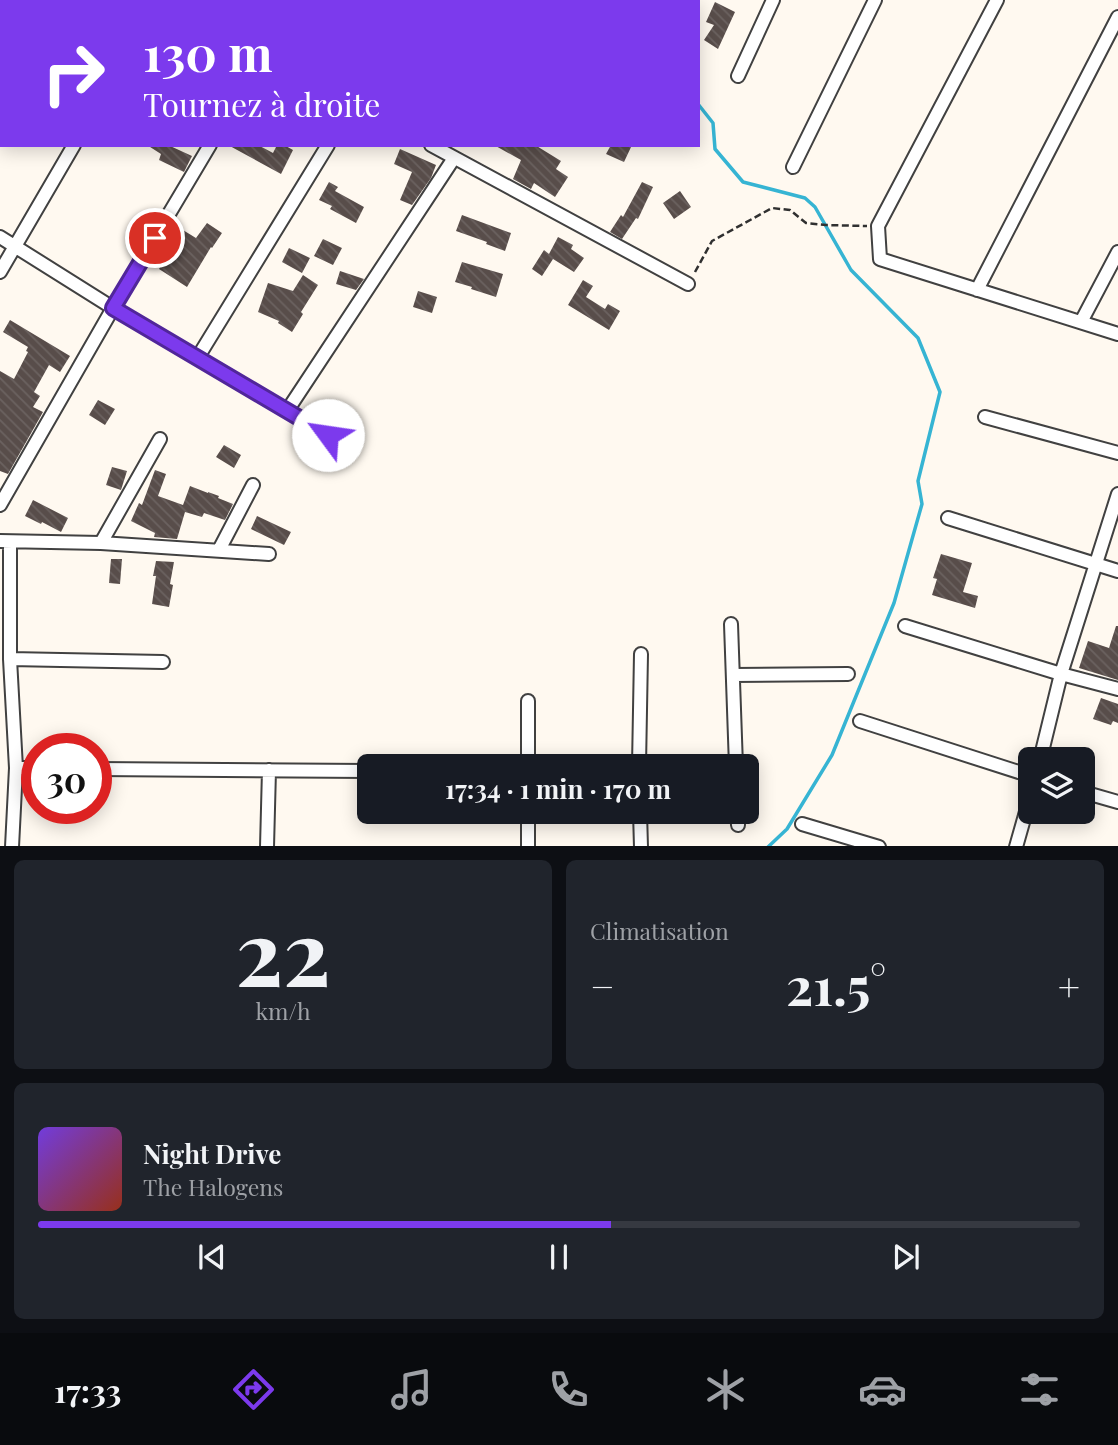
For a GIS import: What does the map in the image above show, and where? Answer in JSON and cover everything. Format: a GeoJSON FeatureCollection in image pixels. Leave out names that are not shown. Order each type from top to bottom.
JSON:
{"type":"FeatureCollection","features":[{"type":"Feature","properties":{"kind":"street"},"geometry":{"type":"LineString","coordinates":[[738,76],[773,0]]}},
{"type":"Feature","properties":{"kind":"street"},"geometry":{"type":"LineString","coordinates":[[793,167],[875,0]]}},
{"type":"Feature","properties":{"kind":"street"},"geometry":{"type":"LineString","coordinates":[[997,0],[878,226],[880,259],[1118,334]]}},
{"type":"Feature","properties":{"kind":"street"},"geometry":{"type":"LineString","coordinates":[[977,290],[1118,17]]}},
{"type":"Feature","properties":{"kind":"street"},"geometry":{"type":"LineString","coordinates":[[0,272],[73,147]]}},
{"type":"Feature","properties":{"kind":"street"},"geometry":{"type":"LineString","coordinates":[[0,505],[209,147]]}},
{"type":"Feature","properties":{"kind":"street"},"geometry":{"type":"LineString","coordinates":[[198,357],[327,147]]}},
{"type":"Feature","properties":{"kind":"street"},"geometry":{"type":"LineString","coordinates":[[435,147],[688,285]]}},
{"type":"Feature","properties":{"kind":"street"},"geometry":{"type":"LineString","coordinates":[[287,411],[454,158]]}},
{"type":"Feature","properties":{"kind":"street"},"geometry":{"type":"LineString","coordinates":[[0,237],[113,308],[328,435]]}},
{"type":"Feature","properties":{"kind":"street"},"geometry":{"type":"LineString","coordinates":[[1082,321],[1118,252]]}},
{"type":"Feature","properties":{"kind":"street"},"geometry":{"type":"LineString","coordinates":[[985,417],[1118,453]]}},
{"type":"Feature","properties":{"kind":"street"},"geometry":{"type":"LineString","coordinates":[[101,543],[160,439]]}},
{"type":"Feature","properties":{"kind":"street"},"geometry":{"type":"LineString","coordinates":[[219,550],[253,485]]}},
{"type":"Feature","properties":{"kind":"street"},"geometry":{"type":"LineString","coordinates":[[1043,747],[1061,674],[1118,495]]}},
{"type":"Feature","properties":{"kind":"street"},"geometry":{"type":"LineString","coordinates":[[948,518],[1118,571]]}},
{"type":"Feature","properties":{"kind":"street"},"geometry":{"type":"LineString","coordinates":[[12,846],[16,768],[5,541],[101,543],[269,554]]}},
{"type":"Feature","properties":{"kind":"street"},"geometry":{"type":"LineString","coordinates":[[731,624],[736,754]]}},
{"type":"Feature","properties":{"kind":"street"},"geometry":{"type":"LineString","coordinates":[[905,626],[1118,689]]}},
{"type":"Feature","properties":{"kind":"street"},"geometry":{"type":"LineString","coordinates":[[639,754],[642,654]]}},
{"type":"Feature","properties":{"kind":"street"},"geometry":{"type":"LineString","coordinates":[[10,659],[163,662]]}},
{"type":"Feature","properties":{"kind":"street"},"geometry":{"type":"LineString","coordinates":[[733,675],[848,674]]}},
{"type":"Feature","properties":{"kind":"street"},"geometry":{"type":"LineString","coordinates":[[528,701],[528,754]]}},
{"type":"Feature","properties":{"kind":"street"},"geometry":{"type":"LineString","coordinates":[[860,720],[1018,772]]}},
{"type":"Feature","properties":{"kind":"street"},"geometry":{"type":"LineString","coordinates":[[16,768],[21,768]]}},
{"type":"Feature","properties":{"kind":"street"},"geometry":{"type":"LineString","coordinates":[[112,769],[357,771]]}},
{"type":"Feature","properties":{"kind":"street"},"geometry":{"type":"LineString","coordinates":[[267,846],[269,770]]}},
{"type":"Feature","properties":{"kind":"street"},"geometry":{"type":"LineString","coordinates":[[1095,796],[1118,803]]}},
{"type":"Feature","properties":{"kind":"street"},"geometry":{"type":"LineString","coordinates":[[528,824],[528,846]]}},
{"type":"Feature","properties":{"kind":"street"},"geometry":{"type":"LineString","coordinates":[[640,824],[641,846]]}},
{"type":"Feature","properties":{"kind":"street"},"geometry":{"type":"LineString","coordinates":[[803,824],[879,846]]}},
{"type":"Feature","properties":{"kind":"street"},"geometry":{"type":"LineString","coordinates":[[1016,846],[1022,824]]}},
{"type":"Feature","properties":{"kind":"path"},"geometry":{"type":"LineString","coordinates":[[688,285],[712,241],[772,208],[790,210],[806,223],[878,226]]}},
{"type":"Feature","properties":{"kind":"building"},"geometry":{"type":"Polygon","coordinates":[[[715,2],[735,12],[718,49],[704,40],[714,25],[706,22],[715,2]]]}},
{"type":"Feature","properties":{"kind":"building"},"geometry":{"type":"Polygon","coordinates":[[[150,147],[172,147],[192,156],[184,172],[159,160],[161,154],[150,147]]]}},
{"type":"Feature","properties":{"kind":"building"},"geometry":{"type":"Polygon","coordinates":[[[232,147],[262,147],[273,153],[276,147],[288,147],[293,150],[281,174],[232,147]]]}},
{"type":"Feature","properties":{"kind":"building"},"geometry":{"type":"Polygon","coordinates":[[[498,147],[538,147],[561,161],[556,169],[568,177],[555,197],[534,183],[531,189],[513,179],[521,160],[498,147]]]}},
{"type":"Feature","properties":{"kind":"building"},"geometry":{"type":"Polygon","coordinates":[[[610,147],[631,147],[624,162],[606,154],[610,147]]]}},
{"type":"Feature","properties":{"kind":"building"},"geometry":{"type":"Polygon","coordinates":[[[400,149],[436,165],[431,178],[412,205],[400,200],[412,172],[394,164],[400,149]]]}},
{"type":"Feature","properties":{"kind":"building"},"geometry":{"type":"Polygon","coordinates":[[[329,182],[338,187],[335,191],[364,207],[356,223],[319,200],[329,182]]]}},
{"type":"Feature","properties":{"kind":"building"},"geometry":{"type":"Polygon","coordinates":[[[642,182],[653,187],[638,219],[636,218],[622,239],[610,232],[621,215],[623,217],[642,182]]]}},
{"type":"Feature","properties":{"kind":"building"},"geometry":{"type":"Polygon","coordinates":[[[680,191],[691,207],[674,219],[663,203],[680,191]]]}},
{"type":"Feature","properties":{"kind":"building"},"geometry":{"type":"Polygon","coordinates":[[[462,215],[511,233],[505,251],[456,231],[462,215]]]}},
{"type":"Feature","properties":{"kind":"building"},"geometry":{"type":"Polygon","coordinates":[[[207,223],[222,233],[187,287],[159,269],[173,246],[164,240],[173,224],[196,238],[207,223]]]}},
{"type":"Feature","properties":{"kind":"building"},"geometry":{"type":"Polygon","coordinates":[[[558,237],[573,245],[571,249],[584,258],[574,272],[553,259],[542,276],[532,269],[544,250],[549,254],[558,237]]]}},
{"type":"Feature","properties":{"kind":"building"},"geometry":{"type":"Polygon","coordinates":[[[323,239],[342,248],[333,265],[314,256],[323,239]]]}},
{"type":"Feature","properties":{"kind":"building"},"geometry":{"type":"Polygon","coordinates":[[[289,248],[310,258],[302,273],[282,262],[289,248]]]}},
{"type":"Feature","properties":{"kind":"building"},"geometry":{"type":"Polygon","coordinates":[[[462,262],[503,274],[496,297],[455,282],[462,262]]]}},
{"type":"Feature","properties":{"kind":"building"},"geometry":{"type":"Polygon","coordinates":[[[340,271],[364,279],[356,290],[336,284],[340,271]]]}},
{"type":"Feature","properties":{"kind":"building"},"geometry":{"type":"Polygon","coordinates":[[[303,275],[318,285],[292,332],[278,323],[279,321],[258,312],[268,283],[293,291],[303,275]]]}},
{"type":"Feature","properties":{"kind":"building"},"geometry":{"type":"Polygon","coordinates":[[[583,280],[593,286],[586,297],[605,309],[608,304],[620,311],[609,330],[568,305],[583,280]]]}},
{"type":"Feature","properties":{"kind":"building"},"geometry":{"type":"Polygon","coordinates":[[[418,291],[437,297],[432,313],[413,307],[418,291]]]}},
{"type":"Feature","properties":{"kind":"building"},"geometry":{"type":"Polygon","coordinates":[[[10,320],[70,356],[60,372],[49,365],[34,392],[40,396],[33,407],[43,412],[8,474],[0,471],[0,371],[14,379],[28,352],[28,347],[3,332],[10,320]]]}},
{"type":"Feature","properties":{"kind":"building"},"geometry":{"type":"Polygon","coordinates":[[[98,400],[115,409],[105,425],[89,415],[98,400]]]}},
{"type":"Feature","properties":{"kind":"building"},"geometry":{"type":"Polygon","coordinates":[[[224,445],[241,455],[234,468],[216,457],[224,445]]]}},
{"type":"Feature","properties":{"kind":"building"},"geometry":{"type":"Polygon","coordinates":[[[112,467],[127,471],[121,490],[106,485],[112,467]]]}},
{"type":"Feature","properties":{"kind":"building"},"geometry":{"type":"Polygon","coordinates":[[[155,470],[166,474],[158,496],[183,505],[190,486],[208,492],[233,504],[225,520],[204,513],[202,517],[185,512],[177,539],[154,537],[155,533],[131,521],[139,503],[142,505],[155,470]]]}},
{"type":"Feature","properties":{"kind":"building"},"geometry":{"type":"Polygon","coordinates":[[[33,500],[68,518],[61,532],[25,516],[33,500]]]}},
{"type":"Feature","properties":{"kind":"building"},"geometry":{"type":"Polygon","coordinates":[[[257,516],[291,532],[284,545],[251,529],[257,516]]]}},
{"type":"Feature","properties":{"kind":"building"},"geometry":{"type":"Polygon","coordinates":[[[941,554],[972,563],[963,592],[978,596],[975,608],[932,595],[937,579],[933,578],[941,554]]]}},
{"type":"Feature","properties":{"kind":"building"},"geometry":{"type":"Polygon","coordinates":[[[111,559],[122,559],[120,584],[109,583],[111,559]]]}},
{"type":"Feature","properties":{"kind":"building"},"geometry":{"type":"Polygon","coordinates":[[[156,561],[174,562],[169,607],[152,604],[156,561]]]}},
{"type":"Feature","properties":{"kind":"building"},"geometry":{"type":"Polygon","coordinates":[[[1116,626],[1118,680],[1079,668],[1088,641],[1109,648],[1116,626]]]}},
{"type":"Feature","properties":{"kind":"building"},"geometry":{"type":"Polygon","coordinates":[[[1101,698],[1118,704],[1118,723],[1113,721],[1111,725],[1093,719],[1101,698]]]}},
{"type":"Feature","properties":{"kind":"waterway"},"geometry":{"type":"LineString","coordinates":[[700,107],[713,123],[715,149],[743,182],[805,198],[815,207],[851,270],[918,338],[940,392],[918,481],[922,504],[894,603],[832,755],[787,829],[769,846]]}},
{"type":"Feature","properties":{"kind":"route"},"geometry":{"type":"LineString","coordinates":[[155,238],[113,308],[328,435]]}}]}
